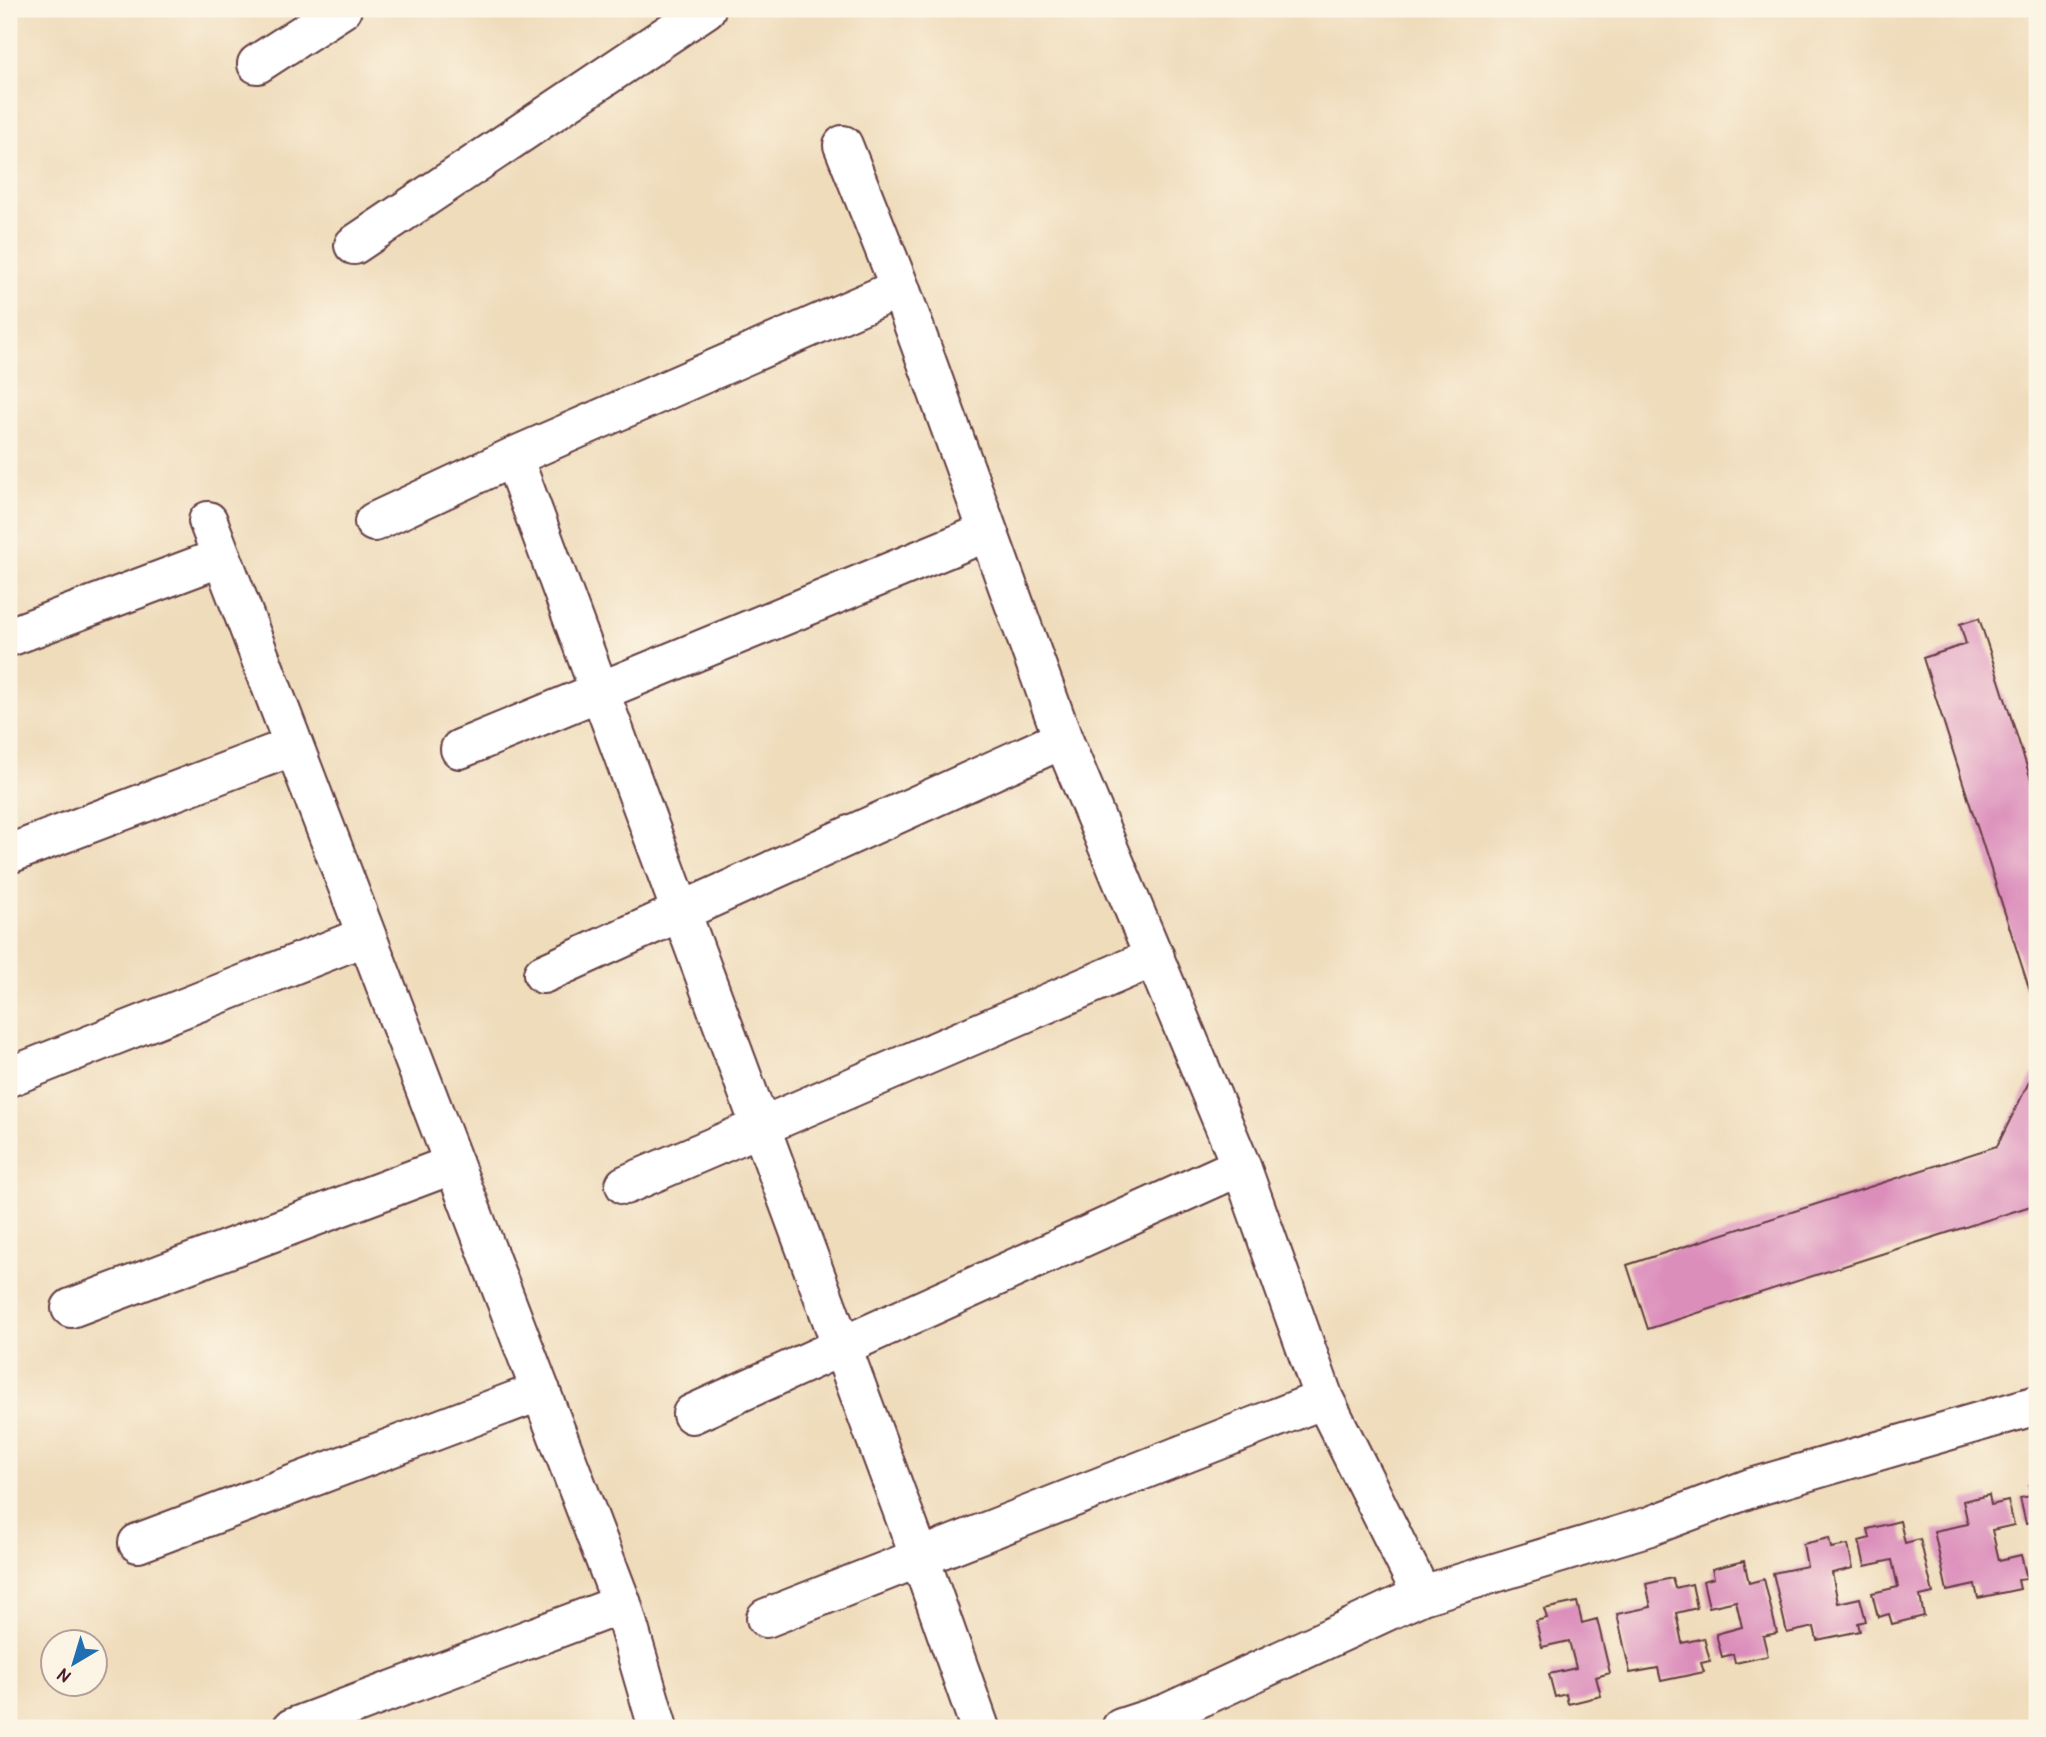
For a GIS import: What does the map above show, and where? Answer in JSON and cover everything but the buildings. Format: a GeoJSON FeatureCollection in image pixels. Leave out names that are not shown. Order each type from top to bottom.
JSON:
{"type":"FeatureCollection","features":[{"type":"Feature","properties":{"kind":"street"},"geometry":{"type":"LineString","coordinates":[[257,64],[342,9]]}},
{"type":"Feature","properties":{"kind":"street"},"geometry":{"type":"LineString","coordinates":[[354,245],[706,9]]}},
{"type":"Feature","properties":{"kind":"street"},"geometry":{"type":"LineString","coordinates":[[843,145],[900,288],[1063,739],[1241,1166],[1324,1399],[1422,1595]]}},
{"type":"Feature","properties":{"kind":"street"},"geometry":{"type":"LineString","coordinates":[[374,522],[513,457],[900,288]]}},
{"type":"Feature","properties":{"kind":"street"},"geometry":{"type":"LineString","coordinates":[[513,457],[920,1558],[980,1728]]}},
{"type":"Feature","properties":{"kind":"street"},"geometry":{"type":"LineString","coordinates":[[208,521],[622,1604],[658,1728]]}},
{"type":"Feature","properties":{"kind":"street"},"geometry":{"type":"LineString","coordinates":[[460,749],[987,532]]}},
{"type":"Feature","properties":{"kind":"street"},"geometry":{"type":"LineString","coordinates":[[9,637],[222,557]]}},
{"type":"Feature","properties":{"kind":"street"},"geometry":{"type":"LineString","coordinates":[[543,974],[1063,739]]}},
{"type":"Feature","properties":{"kind":"street"},"geometry":{"type":"LineString","coordinates":[[9,854],[294,746]]}},
{"type":"Feature","properties":{"kind":"street"},"geometry":{"type":"LineString","coordinates":[[9,1077],[366,936]]}},
{"type":"Feature","properties":{"kind":"street"},"geometry":{"type":"LineString","coordinates":[[625,1185],[1155,957]]}},
{"type":"Feature","properties":{"kind":"street"},"geometry":{"type":"LineString","coordinates":[[71,1308],[454,1164]]}},
{"type":"Feature","properties":{"kind":"street"},"geometry":{"type":"LineString","coordinates":[[692,1414],[1241,1166]]}},
{"type":"Feature","properties":{"kind":"street"},"geometry":{"type":"LineString","coordinates":[[138,1543],[541,1391]]}},
{"type":"Feature","properties":{"kind":"street"},"geometry":{"type":"LineString","coordinates":[[766,1618],[1324,1399]]}},
{"type":"Feature","properties":{"kind":"street"},"geometry":{"type":"LineString","coordinates":[[1121,1728],[1172,1721],[1422,1595],[1650,1526],[1751,1488],[2037,1405]]}},
{"type":"Feature","properties":{"kind":"street"},"geometry":{"type":"LineString","coordinates":[[292,1728],[622,1604]]}}]}
